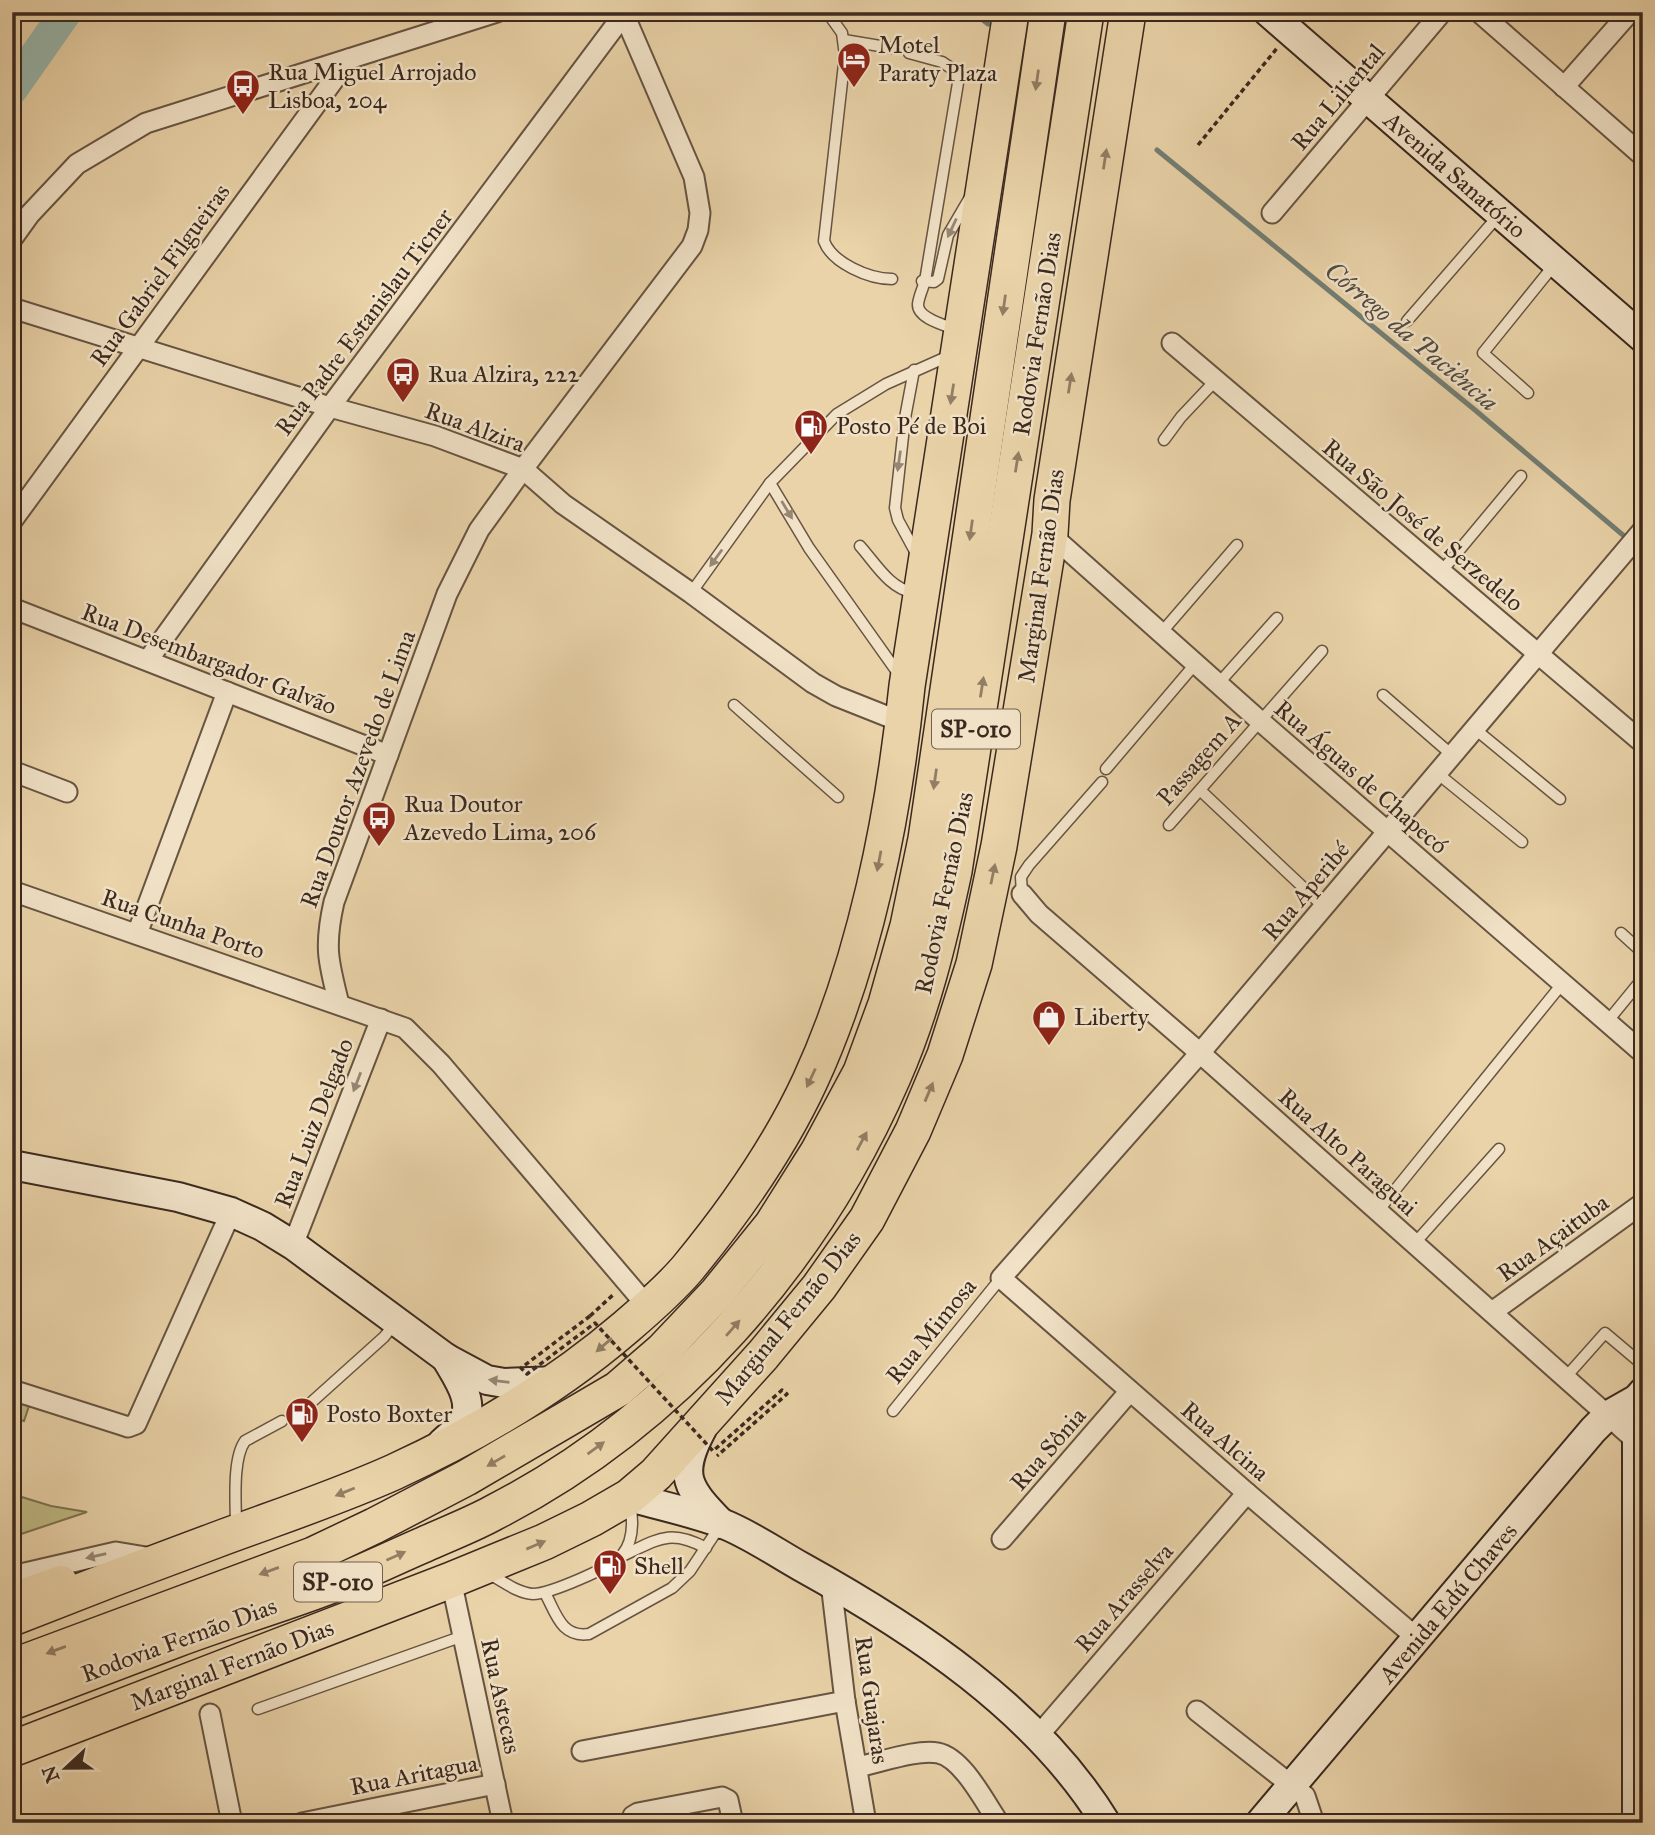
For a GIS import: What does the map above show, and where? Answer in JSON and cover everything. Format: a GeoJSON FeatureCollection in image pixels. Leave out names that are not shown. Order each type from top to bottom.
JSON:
{"type":"FeatureCollection","features":[{"type":"Feature","properties":{"kind":"highway","name":"SP-010"},"geometry":{"type":"LineString","coordinates":[[110,1580],[326,1500],[430,1455],[558,1381],[591,1357],[637,1295],[685,1270],[767,1159],[809,1084],[840,1012],[874,887],[899,760],[907,686],[1011,12]]}},
{"type":"Feature","properties":{"kind":"highway","name":"Rodovia Fernão Dias"},"geometry":{"type":"LineString","coordinates":[[12,1667],[313,1555],[467,1478],[618,1389],[662,1351],[717,1293],[772,1225],[818,1152],[861,1072],[886,1004],[908,926],[923,852],[1048,12]]}},
{"type":"Feature","properties":{"kind":"highway","name":"Rodovia Fernão Dias"},"geometry":{"type":"LineString","coordinates":[[12,1702],[327,1587],[493,1513],[560,1474],[641,1415],[686,1377],[774,1279],[821,1212],[863,1141],[894,1075],[919,1009],[938,945],[958,844],[1086,12]]}},
{"type":"Feature","properties":{"kind":"highway","name":"Marginal Fernão Dias"},"geometry":{"type":"LineString","coordinates":[[12,1748],[544,1542],[629,1497],[656,1474],[763,1356],[819,1287],[867,1219],[913,1131],[945,1055],[974,964],[999,846],[1050,534],[1052,500],[1128,12]]}},
{"type":"Feature","properties":{"kind":"highway"},"geometry":{"type":"LineString","coordinates":[[12,1618],[110,1580]]}},
{"type":"Feature","properties":{"kind":"main road"},"geometry":{"type":"LineString","coordinates":[[12,1599],[78,1575],[110,1580]]}},
{"type":"Feature","properties":{"kind":"street"},"geometry":{"type":"LineString","coordinates":[[12,239],[30,214],[77,164],[146,123],[497,12]]}},
{"type":"Feature","properties":{"kind":"street","name":"Avenida Sanatório"},"geometry":{"type":"LineString","coordinates":[[1268,12],[1643,338]]}},
{"type":"Feature","properties":{"kind":"street","name":"Rua Liliental"},"geometry":{"type":"LineString","coordinates":[[1272,213],[1442,12]]}},
{"type":"Feature","properties":{"kind":"street"},"geometry":{"type":"LineString","coordinates":[[1479,12],[1643,156]]}},
{"type":"Feature","properties":{"kind":"street"},"geometry":{"type":"LineString","coordinates":[[1564,87],[1630,12]]}},
{"type":"Feature","properties":{"kind":"street","name":"Rua Padre Estanislau Ticner"},"geometry":{"type":"LineString","coordinates":[[148,660],[330,407],[623,13]]}},
{"type":"Feature","properties":{"kind":"street","name":"Rua Doutor Azevedo de Lima"},"geometry":{"type":"LineString","coordinates":[[339,1003],[330,968],[327,934],[338,888],[447,594],[479,530],[692,246],[698,230],[700,213],[694,177],[623,13]]}},
{"type":"Feature","properties":{"kind":"street","name":"Rua Gabriel Filgueiras"},"geometry":{"type":"LineString","coordinates":[[12,520],[349,59]]}},
{"type":"Feature","properties":{"kind":"street","name":"Rua Alzira"},"geometry":{"type":"LineString","coordinates":[[12,308],[330,407],[435,436],[523,469],[563,504],[813,682],[836,696],[904,723]]}},
{"type":"Feature","properties":{"kind":"street","name":"Rua São José de Serzedelo"},"geometry":{"type":"LineString","coordinates":[[1172,343],[1643,743]]}},
{"type":"Feature","properties":{"kind":"street","name":"Rua Aperibé"},"geometry":{"type":"LineString","coordinates":[[1001,1278],[1200,1053],[1643,530]]}},
{"type":"Feature","properties":{"kind":"street","name":"Rua Águas de Chapecó"},"geometry":{"type":"LineString","coordinates":[[1050,534],[1260,721],[1643,1054]]}},
{"type":"Feature","properties":{"kind":"street","name":"Rua Desembargador Galvão"},"geometry":{"type":"LineString","coordinates":[[12,608],[388,755]]}},
{"type":"Feature","properties":{"kind":"street"},"geometry":{"type":"LineString","coordinates":[[137,934],[228,692]]}},
{"type":"Feature","properties":{"kind":"street"},"geometry":{"type":"LineString","coordinates":[[12,771],[67,792]]}},
{"type":"Feature","properties":{"kind":"street","name":"Rua Cunha Porto"},"geometry":{"type":"LineString","coordinates":[[12,891],[339,1003]]}},
{"type":"Feature","properties":{"kind":"street","name":"Rua Alto Paraguai"},"geometry":{"type":"LineString","coordinates":[[1022,894],[1039,915],[1200,1053],[1640,1444]]}},
{"type":"Feature","properties":{"kind":"street"},"geometry":{"type":"LineString","coordinates":[[339,1003],[405,1028],[441,1064],[637,1295]]}},
{"type":"Feature","properties":{"kind":"street","name":"Rua Luiz Delgado"},"geometry":{"type":"LineString","coordinates":[[293,1245],[381,1019]]}},
{"type":"Feature","properties":{"kind":"street"},"geometry":{"type":"LineString","coordinates":[[12,1165],[178,1197],[231,1212],[262,1226],[293,1245],[446,1358],[487,1380],[558,1381]]}},
{"type":"Feature","properties":{"kind":"street","name":"Rua Açaituba"},"geometry":{"type":"LineString","coordinates":[[1492,1312],[1643,1203]]}},
{"type":"Feature","properties":{"kind":"street"},"geometry":{"type":"LineString","coordinates":[[12,1390],[128,1427],[136,1424],[231,1212]]}},
{"type":"Feature","properties":{"kind":"street","name":"Rua Alcina"},"geometry":{"type":"LineString","coordinates":[[1001,1278],[1418,1639]]}},
{"type":"Feature","properties":{"kind":"street"},"geometry":{"type":"LineString","coordinates":[[430,1455],[462,1424],[466,1415],[465,1395],[446,1358]]}},
{"type":"Feature","properties":{"kind":"street","name":"Rua Sônia"},"geometry":{"type":"LineString","coordinates":[[1002,1539],[1130,1391]]}},
{"type":"Feature","properties":{"kind":"street"},"geometry":{"type":"LineString","coordinates":[[1637,1823],[1640,1395]]}},
{"type":"Feature","properties":{"kind":"street","name":"Avenida Edú Chaves"},"geometry":{"type":"LineString","coordinates":[[1260,1823],[1607,1416],[1640,1395]]}},
{"type":"Feature","properties":{"kind":"street"},"geometry":{"type":"LineString","coordinates":[[708,1417],[691,1452],[688,1476],[695,1493],[722,1524]]}},
{"type":"Feature","properties":{"kind":"street","name":"Rua Arasselva"},"geometry":{"type":"LineString","coordinates":[[1038,1736],[1247,1493]]}},
{"type":"Feature","properties":{"kind":"street"},"geometry":{"type":"LineString","coordinates":[[629,1497],[722,1524],[831,1583],[914,1634],[956,1665],[1038,1736],[1094,1803],[1106,1823]]}},
{"type":"Feature","properties":{"kind":"street"},"geometry":{"type":"LineString","coordinates":[[12,1576],[116,1552],[164,1560]]}},
{"type":"Feature","properties":{"kind":"street","name":"Rua Astecas"},"geometry":{"type":"LineString","coordinates":[[465,1574],[463,1636],[503,1823]]}},
{"type":"Feature","properties":{"kind":"street","name":"Rua Guajaras"},"geometry":{"type":"LineString","coordinates":[[831,1583],[845,1701],[866,1823]]}},
{"type":"Feature","properties":{"kind":"street"},"geometry":{"type":"LineString","coordinates":[[582,1751],[845,1701]]}},
{"type":"Feature","properties":{"kind":"street"},"geometry":{"type":"LineString","coordinates":[[1197,1711],[1305,1796],[1314,1823]]}},
{"type":"Feature","properties":{"kind":"street"},"geometry":{"type":"LineString","coordinates":[[210,1714],[232,1823]]}},
{"type":"Feature","properties":{"kind":"street"},"geometry":{"type":"LineString","coordinates":[[856,1768],[918,1754],[938,1754],[962,1768],[999,1823]]}},
{"type":"Feature","properties":{"kind":"street","name":"Rua Aritagua"},"geometry":{"type":"LineString","coordinates":[[302,1823],[495,1784]]}},
{"type":"Feature","properties":{"kind":"street"},"geometry":{"type":"LineString","coordinates":[[632,1823],[633,1816],[638,1813],[722,1797],[729,1800],[733,1823]]}},
{"type":"Feature","properties":{"kind":"lane"},"geometry":{"type":"LineString","coordinates":[[827,12],[837,23],[844,40],[845,55],[824,241],[827,249],[846,264],[862,272],[892,279]]}},
{"type":"Feature","properties":{"kind":"lane"},"geometry":{"type":"LineString","coordinates":[[844,40],[892,48]]}},
{"type":"Feature","properties":{"kind":"lane"},"geometry":{"type":"LineString","coordinates":[[691,593],[770,483],[837,414],[960,342],[920,312],[918,304],[958,83],[954,70],[942,62],[909,53]]}},
{"type":"Feature","properties":{"kind":"lane"},"geometry":{"type":"LineString","coordinates":[[924,281],[934,282],[938,279],[951,228],[988,173]]}},
{"type":"Feature","properties":{"kind":"lane"},"geometry":{"type":"LineString","coordinates":[[1407,321],[1499,215]]}},
{"type":"Feature","properties":{"kind":"lane"},"geometry":{"type":"LineString","coordinates":[[1528,393],[1483,353],[1556,263]]}},
{"type":"Feature","properties":{"kind":"lane"},"geometry":{"type":"LineString","coordinates":[[860,546],[899,589],[923,583],[895,508],[914,370]]}},
{"type":"Feature","properties":{"kind":"lane"},"geometry":{"type":"LineString","coordinates":[[1164,440],[1181,417],[1215,381]]}},
{"type":"Feature","properties":{"kind":"lane"},"geometry":{"type":"LineString","coordinates":[[1441,572],[1521,477]]}},
{"type":"Feature","properties":{"kind":"lane"},"geometry":{"type":"LineString","coordinates":[[770,483],[809,548],[907,686]]}},
{"type":"Feature","properties":{"kind":"lane"},"geometry":{"type":"LineString","coordinates":[[1161,633],[1237,545]]}},
{"type":"Feature","properties":{"kind":"lane"},"geometry":{"type":"LineString","coordinates":[[1218,684],[1277,618]]}},
{"type":"Feature","properties":{"kind":"lane","name":"Passagem A"},"geometry":{"type":"LineString","coordinates":[[1169,825],[1322,650]]}},
{"type":"Feature","properties":{"kind":"lane"},"geometry":{"type":"LineString","coordinates":[[1106,769],[1196,663]]}},
{"type":"Feature","properties":{"kind":"lane"},"geometry":{"type":"LineString","coordinates":[[1383,695],[1452,755]]}},
{"type":"Feature","properties":{"kind":"lane"},"geometry":{"type":"LineString","coordinates":[[734,705],[838,797]]}},
{"type":"Feature","properties":{"kind":"lane"},"geometry":{"type":"LineString","coordinates":[[1475,729],[1560,799]]}},
{"type":"Feature","properties":{"kind":"lane"},"geometry":{"type":"LineString","coordinates":[[1437,773],[1522,842]]}},
{"type":"Feature","properties":{"kind":"lane"},"geometry":{"type":"LineString","coordinates":[[1022,894],[1021,877],[1029,865],[1102,782]]}},
{"type":"Feature","properties":{"kind":"lane"},"geometry":{"type":"LineString","coordinates":[[1201,791],[1324,908]]}},
{"type":"Feature","properties":{"kind":"lane"},"geometry":{"type":"LineString","coordinates":[[1621,933],[1643,953]]}},
{"type":"Feature","properties":{"kind":"lane"},"geometry":{"type":"LineString","coordinates":[[1607,1022],[1643,978]]}},
{"type":"Feature","properties":{"kind":"lane"},"geometry":{"type":"LineString","coordinates":[[1378,1211],[1562,984]]}},
{"type":"Feature","properties":{"kind":"lane"},"geometry":{"type":"LineString","coordinates":[[1414,1244],[1499,1149]]}},
{"type":"Feature","properties":{"kind":"lane","name":"Rua Mimosa"},"geometry":{"type":"LineString","coordinates":[[893,1411],[1001,1278]]}},
{"type":"Feature","properties":{"kind":"lane"},"geometry":{"type":"LineString","coordinates":[[305,1408],[397,1322]]}},
{"type":"Feature","properties":{"kind":"lane"},"geometry":{"type":"LineString","coordinates":[[1565,1378],[1605,1333],[1643,1365]]}},
{"type":"Feature","properties":{"kind":"lane"},"geometry":{"type":"LineString","coordinates":[[236,1533],[237,1467],[242,1445],[282,1421]]}},
{"type":"Feature","properties":{"kind":"lane"},"geometry":{"type":"LineString","coordinates":[[622,1556],[630,1538],[633,1519],[629,1497]]}},
{"type":"Feature","properties":{"kind":"lane"},"geometry":{"type":"LineString","coordinates":[[545,1593],[564,1628],[579,1636],[589,1634],[682,1580],[722,1524]]}},
{"type":"Feature","properties":{"kind":"lane"},"geometry":{"type":"LineString","coordinates":[[465,1574],[532,1594],[545,1593],[563,1587],[661,1538],[678,1536],[706,1548]]}},
{"type":"Feature","properties":{"kind":"lane"},"geometry":{"type":"LineString","coordinates":[[258,1709],[463,1636]]}},
{"type":"Feature","properties":{"kind":"path"},"geometry":{"type":"LineString","coordinates":[[1198,145],[1290,32]]}},
{"type":"Feature","properties":{"kind":"path"},"geometry":{"type":"LineString","coordinates":[[637,1295],[590,1316],[521,1368],[527,1374],[595,1323],[713,1451],[782,1390],[787,1394],[717,1456]]}},
{"type":"Feature","properties":{"kind":"shaded area"},"geometry":{"type":"Polygon","coordinates":[[[12,1401],[29,1406],[24,1421],[12,1418],[12,1401]]]}},
{"type":"Feature","properties":{"kind":"shaded area"},"geometry":{"type":"Polygon","coordinates":[[[12,1494],[51,1506],[87,1512],[12,1537],[12,1494]]]}},
{"type":"Feature","properties":{"kind":"waterway"},"geometry":{"type":"LineString","coordinates":[[12,89],[66,12]]}},
{"type":"Feature","properties":{"kind":"waterway","name":"Córrego da Paciência"},"geometry":{"type":"LineString","coordinates":[[973,12],[988,24]]}},
{"type":"Feature","properties":{"kind":"waterway","name":"Córrego da Paciência"},"geometry":{"type":"LineString","coordinates":[[1157,150],[1475,410],[1643,552]]}},
{"type":"Feature","properties":{"kind":"place","name":"Motel Paraty Plaza"},"geometry":{"type":"Point","coordinates":[854,89]}},
{"type":"Feature","properties":{"kind":"place","name":"Rua Miguel Arrojado Lisboa, 204"},"geometry":{"type":"Point","coordinates":[243,116]}},
{"type":"Feature","properties":{"kind":"place","name":"Rua Alzira, 222"},"geometry":{"type":"Point","coordinates":[403,404]}},
{"type":"Feature","properties":{"kind":"place","name":"Posto Pé de Boi"},"geometry":{"type":"Point","coordinates":[811,456]}},
{"type":"Feature","properties":{"kind":"place","name":"Rua Doutor Azevedo Lima, 206"},"geometry":{"type":"Point","coordinates":[379,848]}},
{"type":"Feature","properties":{"kind":"place","name":"Liberty"},"geometry":{"type":"Point","coordinates":[1049,1047]}},
{"type":"Feature","properties":{"kind":"place","name":"Posto Boxter"},"geometry":{"type":"Point","coordinates":[302,1444]}},
{"type":"Feature","properties":{"kind":"place","name":"Shell"},"geometry":{"type":"Point","coordinates":[610,1596]}}]}
